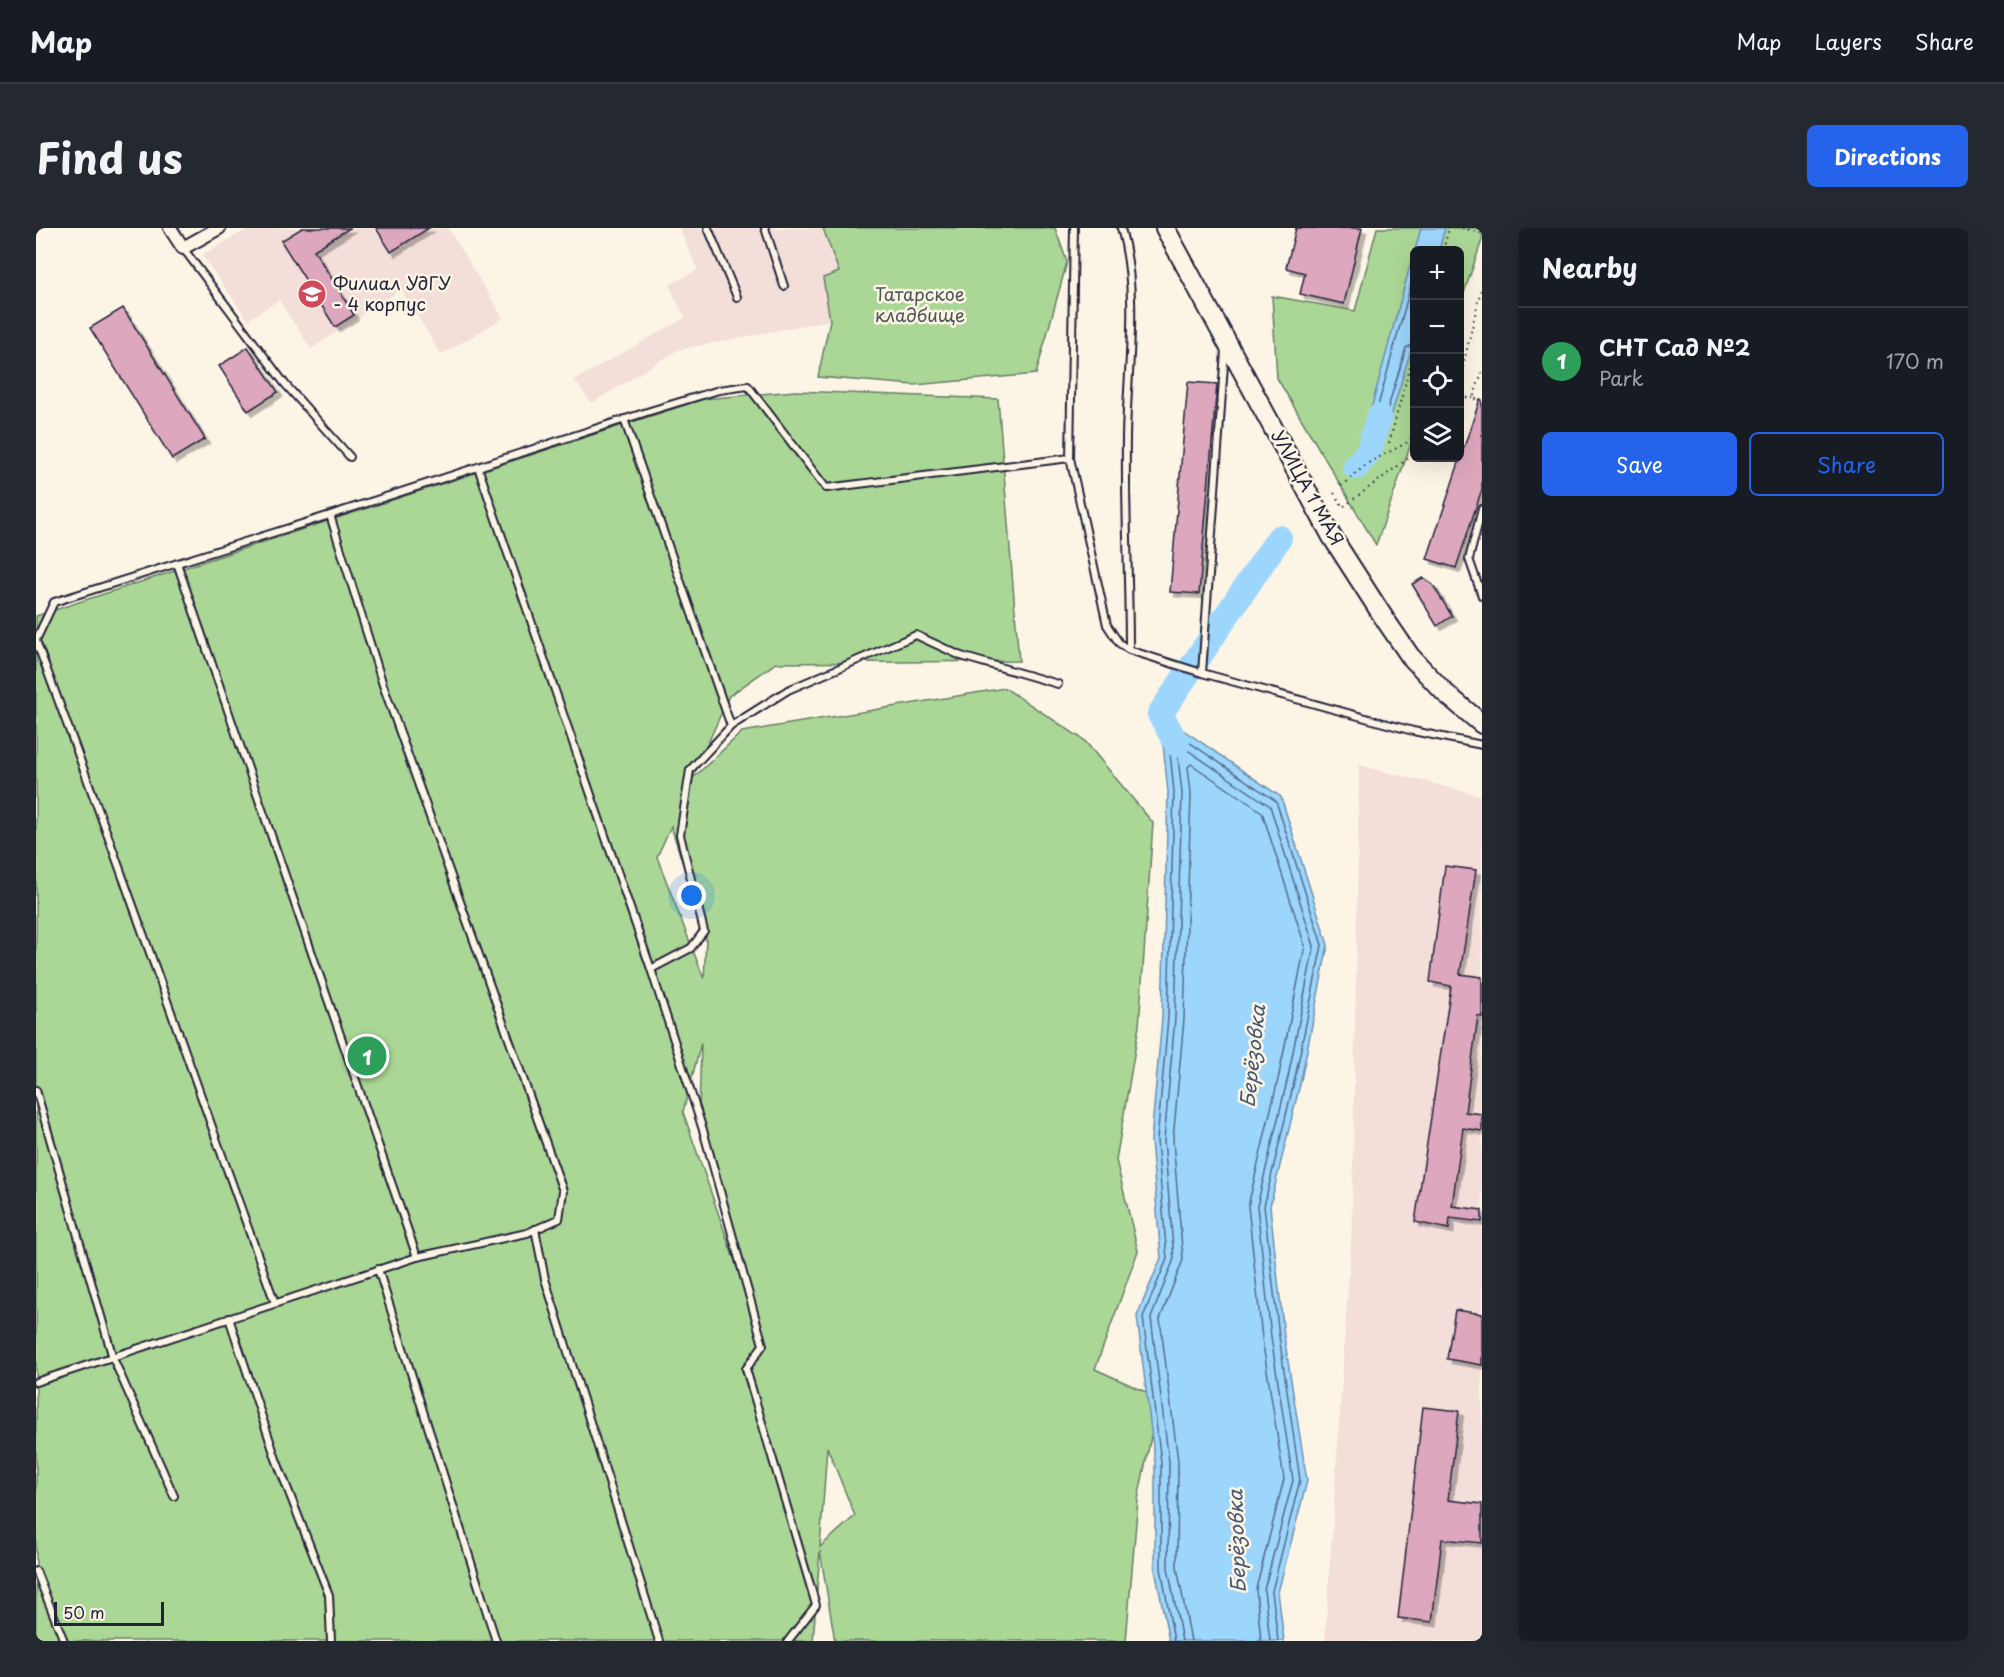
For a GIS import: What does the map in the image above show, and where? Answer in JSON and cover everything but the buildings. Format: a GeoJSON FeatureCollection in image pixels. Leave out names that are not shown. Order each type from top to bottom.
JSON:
{"type":"FeatureCollection","features":[{"type":"Feature","properties":{"kind":"main road","name":"УЛИЦА 1 МАЯ"},"geometry":{"type":"LineString","coordinates":[[1165,228],[1332,537],[1410,656],[1438,686],[1482,724]]}},
{"type":"Feature","properties":{"kind":"street"},"geometry":{"type":"LineString","coordinates":[[170,228],[183,248],[219,228]]}},
{"type":"Feature","properties":{"kind":"lane"},"geometry":{"type":"LineString","coordinates":[[708,228],[737,297]]}},
{"type":"Feature","properties":{"kind":"lane"},"geometry":{"type":"LineString","coordinates":[[765,228],[784,286]]}},
{"type":"Feature","properties":{"kind":"lane"},"geometry":{"type":"LineString","coordinates":[[1074,228],[1070,458],[1107,625],[1119,643],[1128,650],[1202,673],[1413,731],[1482,745]]}},
{"type":"Feature","properties":{"kind":"lane"},"geometry":{"type":"LineString","coordinates":[[1121,228],[1126,248],[1131,312],[1124,519],[1129,589],[1128,650]]}},
{"type":"Feature","properties":{"kind":"lane"},"geometry":{"type":"LineString","coordinates":[[183,248],[285,384],[350,457]]}},
{"type":"Feature","properties":{"kind":"lane"},"geometry":{"type":"LineString","coordinates":[[1202,673],[1226,340]]}},
{"type":"Feature","properties":{"kind":"lane"},"geometry":{"type":"LineString","coordinates":[[274,1303],[114,849],[36,640],[54,602],[719,390],[748,386],[826,488],[1070,458]]}},
{"type":"Feature","properties":{"kind":"lane"},"geometry":{"type":"LineString","coordinates":[[624,419],[731,726]]}},
{"type":"Feature","properties":{"kind":"lane"},"geometry":{"type":"LineString","coordinates":[[478,467],[651,969],[703,1130],[763,1345],[746,1369],[816,1605],[788,1641]]}},
{"type":"Feature","properties":{"kind":"lane"},"geometry":{"type":"LineString","coordinates":[[1482,509],[1468,559],[1482,596]]}},
{"type":"Feature","properties":{"kind":"lane"},"geometry":{"type":"LineString","coordinates":[[36,1382],[378,1269],[417,1257],[496,1241],[559,1219],[562,1191],[452,873],[383,685],[330,515]]}},
{"type":"Feature","properties":{"kind":"lane"},"geometry":{"type":"LineString","coordinates":[[177,563],[417,1257]]}},
{"type":"Feature","properties":{"kind":"lane"},"geometry":{"type":"LineString","coordinates":[[651,969],[691,948],[704,932],[680,835],[690,770],[731,726],[788,690],[916,635],[961,656],[1058,684]]}},
{"type":"Feature","properties":{"kind":"lane"},"geometry":{"type":"LineString","coordinates":[[36,1090],[113,1358],[174,1496]]}},
{"type":"Feature","properties":{"kind":"lane"},"geometry":{"type":"LineString","coordinates":[[535,1229],[545,1279],[644,1600],[659,1641]]}},
{"type":"Feature","properties":{"kind":"lane"},"geometry":{"type":"LineString","coordinates":[[378,1269],[496,1641]]}},
{"type":"Feature","properties":{"kind":"lane"},"geometry":{"type":"LineString","coordinates":[[229,1318],[276,1459],[328,1595],[331,1641]]}},
{"type":"Feature","properties":{"kind":"lane"},"geometry":{"type":"LineString","coordinates":[[36,1571],[64,1641]]}},
{"type":"Feature","properties":{"kind":"path"},"geometry":{"type":"LineString","coordinates":[[1444,246],[1449,228]]}},
{"type":"Feature","properties":{"kind":"path"},"geometry":{"type":"LineString","coordinates":[[1462,228],[1482,233]]}},
{"type":"Feature","properties":{"kind":"path"},"geometry":{"type":"LineString","coordinates":[[1464,363],[1482,285]]}},
{"type":"Feature","properties":{"kind":"path"},"geometry":{"type":"LineString","coordinates":[[1389,443],[1410,368]]}},
{"type":"Feature","properties":{"kind":"path"},"geometry":{"type":"LineString","coordinates":[[1473,398],[1482,372]]}},
{"type":"Feature","properties":{"kind":"path"},"geometry":{"type":"LineString","coordinates":[[1464,397],[1482,401]]}},
{"type":"Feature","properties":{"kind":"path"},"geometry":{"type":"LineString","coordinates":[[1341,486],[1368,463],[1410,440]]}},
{"type":"Feature","properties":{"kind":"path"},"geometry":{"type":"LineString","coordinates":[[1334,493],[1343,507],[1410,457]]}},
{"type":"Feature","properties":{"kind":"shaded area","name":"Филиал УдГУ - 4 корпус"},"geometry":{"type":"Polygon","coordinates":[[[249,228],[448,228],[503,318],[441,355],[401,289],[311,349],[279,300],[248,320],[202,255],[249,228]]]}},
{"type":"Feature","properties":{"kind":"shaded area"},"geometry":{"type":"Polygon","coordinates":[[[679,228],[823,228],[839,272],[823,278],[830,320],[678,350],[592,403],[574,380],[685,318],[669,285],[698,270],[679,228]]]}},
{"type":"Feature","properties":{"kind":"shaded area"},"geometry":{"type":"Polygon","coordinates":[[[1359,765],[1482,796],[1482,1641],[1325,1641],[1352,1226],[1359,765]]]}},
{"type":"Feature","properties":{"kind":"green space","name":"Татарское кладбище"},"geometry":{"type":"Polygon","coordinates":[[[823,228],[1055,228],[1067,262],[1036,374],[914,385],[818,377],[830,320],[823,278],[839,272],[823,228]]]}},
{"type":"Feature","properties":{"kind":"green space"},"geometry":{"type":"Polygon","coordinates":[[[1377,228],[1482,228],[1482,240],[1464,293],[1464,246],[1410,246],[1410,447],[1376,545],[1277,378],[1272,296],[1355,311],[1377,228]]]}},
{"type":"Feature","properties":{"kind":"green space"},"geometry":{"type":"Polygon","coordinates":[[[795,391],[998,399],[1019,661],[776,663],[729,696],[692,779],[742,732],[1005,688],[1084,740],[1153,823],[1139,1026],[1116,1160],[1138,1251],[1095,1369],[1159,1398],[1138,1499],[1126,1641],[835,1641],[820,1551],[813,1641],[36,1641],[36,616],[703,399],[795,391]],[[671,826],[657,857],[704,979],[706,938],[671,826]],[[701,1043],[683,1112],[741,1279],[699,1114],[701,1043]],[[827,1447],[820,1547],[855,1516],[827,1447]]]}},
{"type":"Feature","properties":{"kind":"water"},"geometry":{"type":"Polygon","coordinates":[[[1421,228],[1445,228],[1440,246],[1416,246],[1421,228]]]}},
{"type":"Feature","properties":{"kind":"water"},"geometry":{"type":"Polygon","coordinates":[[[1410,266],[1410,353],[1380,453],[1369,451],[1362,442],[1410,266]]]}},
{"type":"Feature","properties":{"kind":"water"},"geometry":{"type":"Polygon","coordinates":[[[1160,714],[1281,797],[1328,945],[1301,1080],[1270,1206],[1284,1336],[1307,1481],[1278,1592],[1284,1641],[1169,1641],[1155,1569],[1155,1463],[1137,1316],[1161,1258],[1151,1140],[1162,1018],[1168,792],[1160,714]]]}},
{"type":"Feature","properties":{"kind":"waterway","name":"Берёзовка"},"geometry":{"type":"LineString","coordinates":[[1356,467],[1369,451],[1379,417]]}},
{"type":"Feature","properties":{"kind":"waterway","name":"Берёзовка"},"geometry":{"type":"LineString","coordinates":[[1177,744],[1160,714],[1279,538]]}},
{"type":"Feature","properties":{"kind":"place","name":"Филиал УдГУ - 4 корпус"},"geometry":{"type":"Point","coordinates":[312,294]}},
{"type":"Feature","properties":{"kind":"place","name":"СНТ Сад №2"},"geometry":{"type":"Point","coordinates":[367,1056]}}]}
